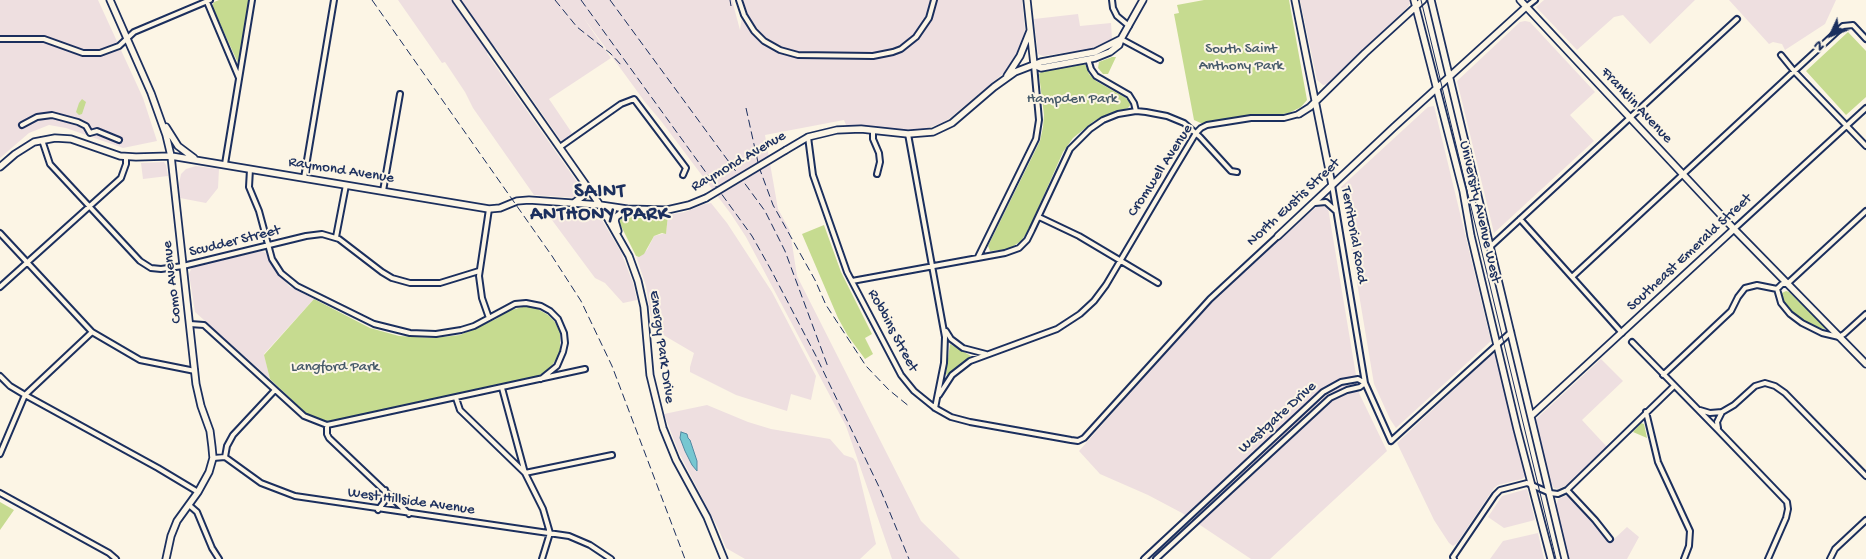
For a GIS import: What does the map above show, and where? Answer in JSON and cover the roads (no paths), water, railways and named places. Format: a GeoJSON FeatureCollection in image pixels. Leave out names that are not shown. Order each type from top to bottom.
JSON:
{"type":"FeatureCollection","features":[{"type":"Feature","properties":{"kind":"street","name":"Como Avenue"},"geometry":{"type":"LineString","coordinates":[[110,0],[162,120],[170,156],[199,400],[210,432],[213,458],[209,472],[178,521],[171,536],[166,559]]}},
{"type":"Feature","properties":{"kind":"street"},"geometry":{"type":"LineString","coordinates":[[225,164],[252,0]]}},
{"type":"Feature","properties":{"kind":"street"},"geometry":{"type":"LineString","coordinates":[[304,178],[334,0]]}},
{"type":"Feature","properties":{"kind":"street","name":"Energy Park Drive"},"geometry":{"type":"LineString","coordinates":[[456,0],[600,205],[630,258],[642,295],[646,318],[650,375],[663,428],[676,460],[707,517],[724,559]]}},
{"type":"Feature","properties":{"kind":"street"},"geometry":{"type":"LineString","coordinates":[[739,0],[748,24],[759,36],[780,50],[798,55],[877,56],[909,44],[922,30],[929,18],[934,0]]}},
{"type":"Feature","properties":{"kind":"street"},"geometry":{"type":"LineString","coordinates":[[978,257],[1036,139],[1039,120],[1027,0]]}},
{"type":"Feature","properties":{"kind":"street"},"geometry":{"type":"LineString","coordinates":[[1112,0],[1117,16],[1129,26]]}},
{"type":"Feature","properties":{"kind":"street","name":"Raymond Avenue"},"geometry":{"type":"LineString","coordinates":[[126,157],[170,156],[198,160],[489,209],[500,208],[517,201],[529,200],[600,205],[627,209],[667,210],[689,205],[706,198],[808,137],[828,131],[852,128],[908,134],[933,132],[952,123],[1014,72],[1034,65],[1041,68],[1110,52],[1119,45],[1120,39],[1144,0]]}},
{"type":"Feature","properties":{"kind":"street","name":"Territorial Road"},"geometry":{"type":"LineString","coordinates":[[1295,0],[1332,184],[1365,382],[1391,441],[1497,344]]}},
{"type":"Feature","properties":{"kind":"street","name":"University Avenue West"},"geometry":{"type":"LineString","coordinates":[[1414,0],[1461,183],[1471,236],[1517,429],[1551,559]]}},
{"type":"Feature","properties":{"kind":"street","name":"Cromwell Avenue"},"geometry":{"type":"LineString","coordinates":[[939,395],[946,382],[970,361],[1046,334],[1068,322],[1094,301],[1106,285],[1196,133],[1207,125],[1250,118],[1284,118],[1299,114],[1310,107],[1422,0]]}},
{"type":"Feature","properties":{"kind":"street","name":"University Avenue West"},"geometry":{"type":"LineString","coordinates":[[1431,0],[1565,559]]}},
{"type":"Feature","properties":{"kind":"street","name":"Franklin Avenue"},"geometry":{"type":"LineString","coordinates":[[1520,0],[1734,229],[1866,364]]}},
{"type":"Feature","properties":{"kind":"street","name":"North Eustis Street"},"geometry":{"type":"LineString","coordinates":[[1084,438],[1210,299],[1332,184],[1534,0]]}},
{"type":"Feature","properties":{"kind":"street"},"geometry":{"type":"LineString","coordinates":[[0,40],[44,39],[80,52],[95,54],[119,46],[134,32],[208,1],[239,78]]}},
{"type":"Feature","properties":{"kind":"street"},"geometry":{"type":"LineString","coordinates":[[1491,246],[1737,20]]}},
{"type":"Feature","properties":{"kind":"street"},"geometry":{"type":"LineString","coordinates":[[1572,276],[1843,26],[1853,25],[1866,39]]}},
{"type":"Feature","properties":{"kind":"street"},"geometry":{"type":"LineString","coordinates":[[1004,80],[1020,56],[1030,29]]}},
{"type":"Feature","properties":{"kind":"street"},"geometry":{"type":"LineString","coordinates":[[1120,39],[1160,60]]}},
{"type":"Feature","properties":{"kind":"street"},"geometry":{"type":"LineString","coordinates":[[1781,55],[1866,146]]}},
{"type":"Feature","properties":{"kind":"street"},"geometry":{"type":"LineString","coordinates":[[1088,57],[1091,69],[1096,76],[1129,95],[1136,111]]}},
{"type":"Feature","properties":{"kind":"street"},"geometry":{"type":"LineString","coordinates":[[383,191],[400,94]]}},
{"type":"Feature","properties":{"kind":"street"},"geometry":{"type":"LineString","coordinates":[[560,147],[621,104],[634,98],[686,168],[683,176]]}},
{"type":"Feature","properties":{"kind":"street","name":"Southeast Emerald Street"},"geometry":{"type":"LineString","coordinates":[[1531,416],[1866,108]]}},
{"type":"Feature","properties":{"kind":"street"},"geometry":{"type":"LineString","coordinates":[[852,281],[1005,253],[1019,248],[1027,240],[1065,157],[1076,141],[1103,120],[1118,114],[1136,111],[1167,116],[1184,123],[1196,133],[1231,171],[1237,172]]}},
{"type":"Feature","properties":{"kind":"street"},"geometry":{"type":"LineString","coordinates":[[22,125],[37,116],[52,115],[82,124],[88,128],[90,132],[89,144]]}},
{"type":"Feature","properties":{"kind":"street"},"geometry":{"type":"LineString","coordinates":[[162,120],[178,146],[198,160]]}},
{"type":"Feature","properties":{"kind":"street"},"geometry":{"type":"LineString","coordinates":[[873,130],[879,153],[878,174]]}},
{"type":"Feature","properties":{"kind":"street"},"geometry":{"type":"LineString","coordinates":[[90,132],[98,131],[119,140]]}},
{"type":"Feature","properties":{"kind":"street"},"geometry":{"type":"LineString","coordinates":[[908,134],[943,327],[945,354],[939,395],[935,408]]}},
{"type":"Feature","properties":{"kind":"street","name":"Robbins Street"},"geometry":{"type":"LineString","coordinates":[[808,137],[813,175],[847,272],[901,375],[914,391],[935,408],[951,417],[1070,440],[1078,441],[1084,438]]}},
{"type":"Feature","properties":{"kind":"street"},"geometry":{"type":"LineString","coordinates":[[0,167],[24,148],[42,140],[55,138],[71,139],[126,157],[126,164],[121,178],[0,287]]}},
{"type":"Feature","properties":{"kind":"street","name":"Scudder Street"},"geometry":{"type":"LineString","coordinates":[[42,140],[50,164],[146,266],[156,269],[184,266],[316,235],[322,234],[336,237]]}},
{"type":"Feature","properties":{"kind":"street"},"geometry":{"type":"LineString","coordinates":[[250,169],[249,187],[259,211],[268,246],[276,266],[296,286],[374,324],[410,333],[449,332],[474,326],[509,306],[521,303],[541,306],[554,316],[564,333],[563,352],[557,366],[541,379]]}},
{"type":"Feature","properties":{"kind":"street"},"geometry":{"type":"LineString","coordinates":[[573,203],[583,197],[585,193],[584,183]]}},
{"type":"Feature","properties":{"kind":"street"},"geometry":{"type":"LineString","coordinates":[[346,185],[336,237],[382,272],[392,278],[422,285],[440,283],[479,271]]}},
{"type":"Feature","properties":{"kind":"street"},"geometry":{"type":"LineString","coordinates":[[1310,205],[1326,202],[1337,213]]}},
{"type":"Feature","properties":{"kind":"street"},"geometry":{"type":"LineString","coordinates":[[489,209],[479,271],[482,298],[489,318]]}},
{"type":"Feature","properties":{"kind":"street"},"geometry":{"type":"LineString","coordinates":[[617,233],[616,217],[627,209]]}},
{"type":"Feature","properties":{"kind":"street"},"geometry":{"type":"LineString","coordinates":[[1777,289],[1782,284],[1788,284],[1866,211]]}},
{"type":"Feature","properties":{"kind":"street"},"geometry":{"type":"LineString","coordinates":[[1039,217],[1079,236],[1158,283]]}},
{"type":"Feature","properties":{"kind":"street"},"geometry":{"type":"LineString","coordinates":[[1520,219],[1622,333]]}},
{"type":"Feature","properties":{"kind":"street"},"geometry":{"type":"LineString","coordinates":[[0,232],[92,332],[140,360],[195,371]]}},
{"type":"Feature","properties":{"kind":"street"},"geometry":{"type":"LineString","coordinates":[[1663,375],[1731,311],[1745,288],[1757,285],[1777,289]]}},
{"type":"Feature","properties":{"kind":"street"},"geometry":{"type":"LineString","coordinates":[[1777,289],[1781,303],[1796,319],[1822,333],[1839,337],[1866,314]]}},
{"type":"Feature","properties":{"kind":"street"},"geometry":{"type":"LineString","coordinates":[[190,324],[204,325],[304,416],[327,425],[585,369]]}},
{"type":"Feature","properties":{"kind":"street"},"geometry":{"type":"LineString","coordinates":[[943,327],[951,339],[963,348],[988,354]]}},
{"type":"Feature","properties":{"kind":"street"},"geometry":{"type":"LineString","coordinates":[[0,454],[25,395],[92,332]]}},
{"type":"Feature","properties":{"kind":"street"},"geometry":{"type":"LineString","coordinates":[[1497,344],[1511,332]]}},
{"type":"Feature","properties":{"kind":"street"},"geometry":{"type":"LineString","coordinates":[[1632,342],[1787,502],[1786,518],[1768,559]]}},
{"type":"Feature","properties":{"kind":"street"},"geometry":{"type":"LineString","coordinates":[[0,376],[10,386],[25,395],[198,492]]}},
{"type":"Feature","properties":{"kind":"street","name":"Westgate Drive"},"geometry":{"type":"LineString","coordinates":[[1144,559],[1323,392],[1341,382],[1358,379],[1365,382],[1360,388],[1347,390],[1330,398],[1156,559]]}},
{"type":"Feature","properties":{"kind":"street"},"geometry":{"type":"LineString","coordinates":[[1696,408],[1710,412],[1722,412],[1734,405],[1754,386],[1765,383],[1775,386],[1785,393],[1866,476]]}},
{"type":"Feature","properties":{"kind":"street"},"geometry":{"type":"LineString","coordinates":[[1454,558],[1500,490],[1527,483],[1550,493],[1558,494],[1567,490],[1674,386]]}},
{"type":"Feature","properties":{"kind":"street"},"geometry":{"type":"LineString","coordinates":[[502,388],[525,473],[543,509],[550,533],[542,559]]}},
{"type":"Feature","properties":{"kind":"street"},"geometry":{"type":"LineString","coordinates":[[213,458],[225,457],[227,446],[233,435],[275,390]]}},
{"type":"Feature","properties":{"kind":"street"},"geometry":{"type":"LineString","coordinates":[[456,398],[460,410],[525,473]]}},
{"type":"Feature","properties":{"kind":"street"},"geometry":{"type":"LineString","coordinates":[[1646,412],[1658,462],[1690,531],[1689,546],[1684,559]]}},
{"type":"Feature","properties":{"kind":"street"},"geometry":{"type":"LineString","coordinates":[[1718,430],[1717,422],[1722,412]]}},
{"type":"Feature","properties":{"kind":"street"},"geometry":{"type":"LineString","coordinates":[[327,425],[329,438],[409,514]]}},
{"type":"Feature","properties":{"kind":"street"},"geometry":{"type":"LineString","coordinates":[[525,473],[612,455]]}},
{"type":"Feature","properties":{"kind":"street","name":"West Hillside Avenue"},"geometry":{"type":"LineString","coordinates":[[225,457],[251,477],[283,493],[378,510],[550,533],[580,540],[610,559]]}},
{"type":"Feature","properties":{"kind":"street"},"geometry":{"type":"LineString","coordinates":[[378,510],[384,502],[385,490]]}},
{"type":"Feature","properties":{"kind":"street"},"geometry":{"type":"LineString","coordinates":[[1567,490],[1610,539]]}},
{"type":"Feature","properties":{"kind":"street"},"geometry":{"type":"LineString","coordinates":[[0,493],[109,553],[116,559]]}},
{"type":"Feature","properties":{"kind":"street"},"geometry":{"type":"LineString","coordinates":[[189,505],[197,512],[219,559]]}},
{"type":"Feature","properties":{"kind":"street"},"geometry":{"type":"LineString","coordinates":[[1830,559],[1835,549],[1866,520]]}},
{"type":"Feature","properties":{"kind":"water"},"geometry":{"type":"Polygon","coordinates":[[[681,432],[687,434],[690,440],[697,461],[697,471],[685,451],[680,438],[681,432]]]}},
{"type":"Feature","properties":{"kind":"tram line"},"geometry":{"type":"LineString","coordinates":[[1421,0],[1556,559]]}},
{"type":"Feature","properties":{"kind":"railway"},"geometry":{"type":"LineString","coordinates":[[372,0],[552,256],[581,301],[612,366],[685,559]]}},
{"type":"Feature","properties":{"kind":"railway"},"geometry":{"type":"LineString","coordinates":[[555,0],[577,27],[610,53],[622,66]]}},
{"type":"Feature","properties":{"kind":"railway"},"geometry":{"type":"LineString","coordinates":[[581,0],[752,236],[816,356],[881,491],[909,559]]}},
{"type":"Feature","properties":{"kind":"railway"},"geometry":{"type":"LineString","coordinates":[[610,0],[765,211],[785,251],[828,367]]}},
{"type":"Feature","properties":{"kind":"railway"},"geometry":{"type":"LineString","coordinates":[[730,0],[731,6]]}},
{"type":"Feature","properties":{"kind":"railway"},"geometry":{"type":"LineString","coordinates":[[746,108],[759,167],[773,205],[815,280],[826,305],[866,366],[889,390],[910,407]]}},
{"type":"Feature","properties":{"kind":"district","name":"SAINT ANTHONY PARK"},"geometry":{"type":"Point","coordinates":[600,204]}},
{"type":"Feature","properties":{"kind":"park label","name":"South Saint Anthony Park"},"geometry":{"type":"Point","coordinates":[1241,58]}},
{"type":"Feature","properties":{"kind":"park label","name":"Hampden Park"},"geometry":{"type":"Point","coordinates":[1072,100]}},
{"type":"Feature","properties":{"kind":"park label","name":"Langford Park"},"geometry":{"type":"Point","coordinates":[335,368]}}]}
